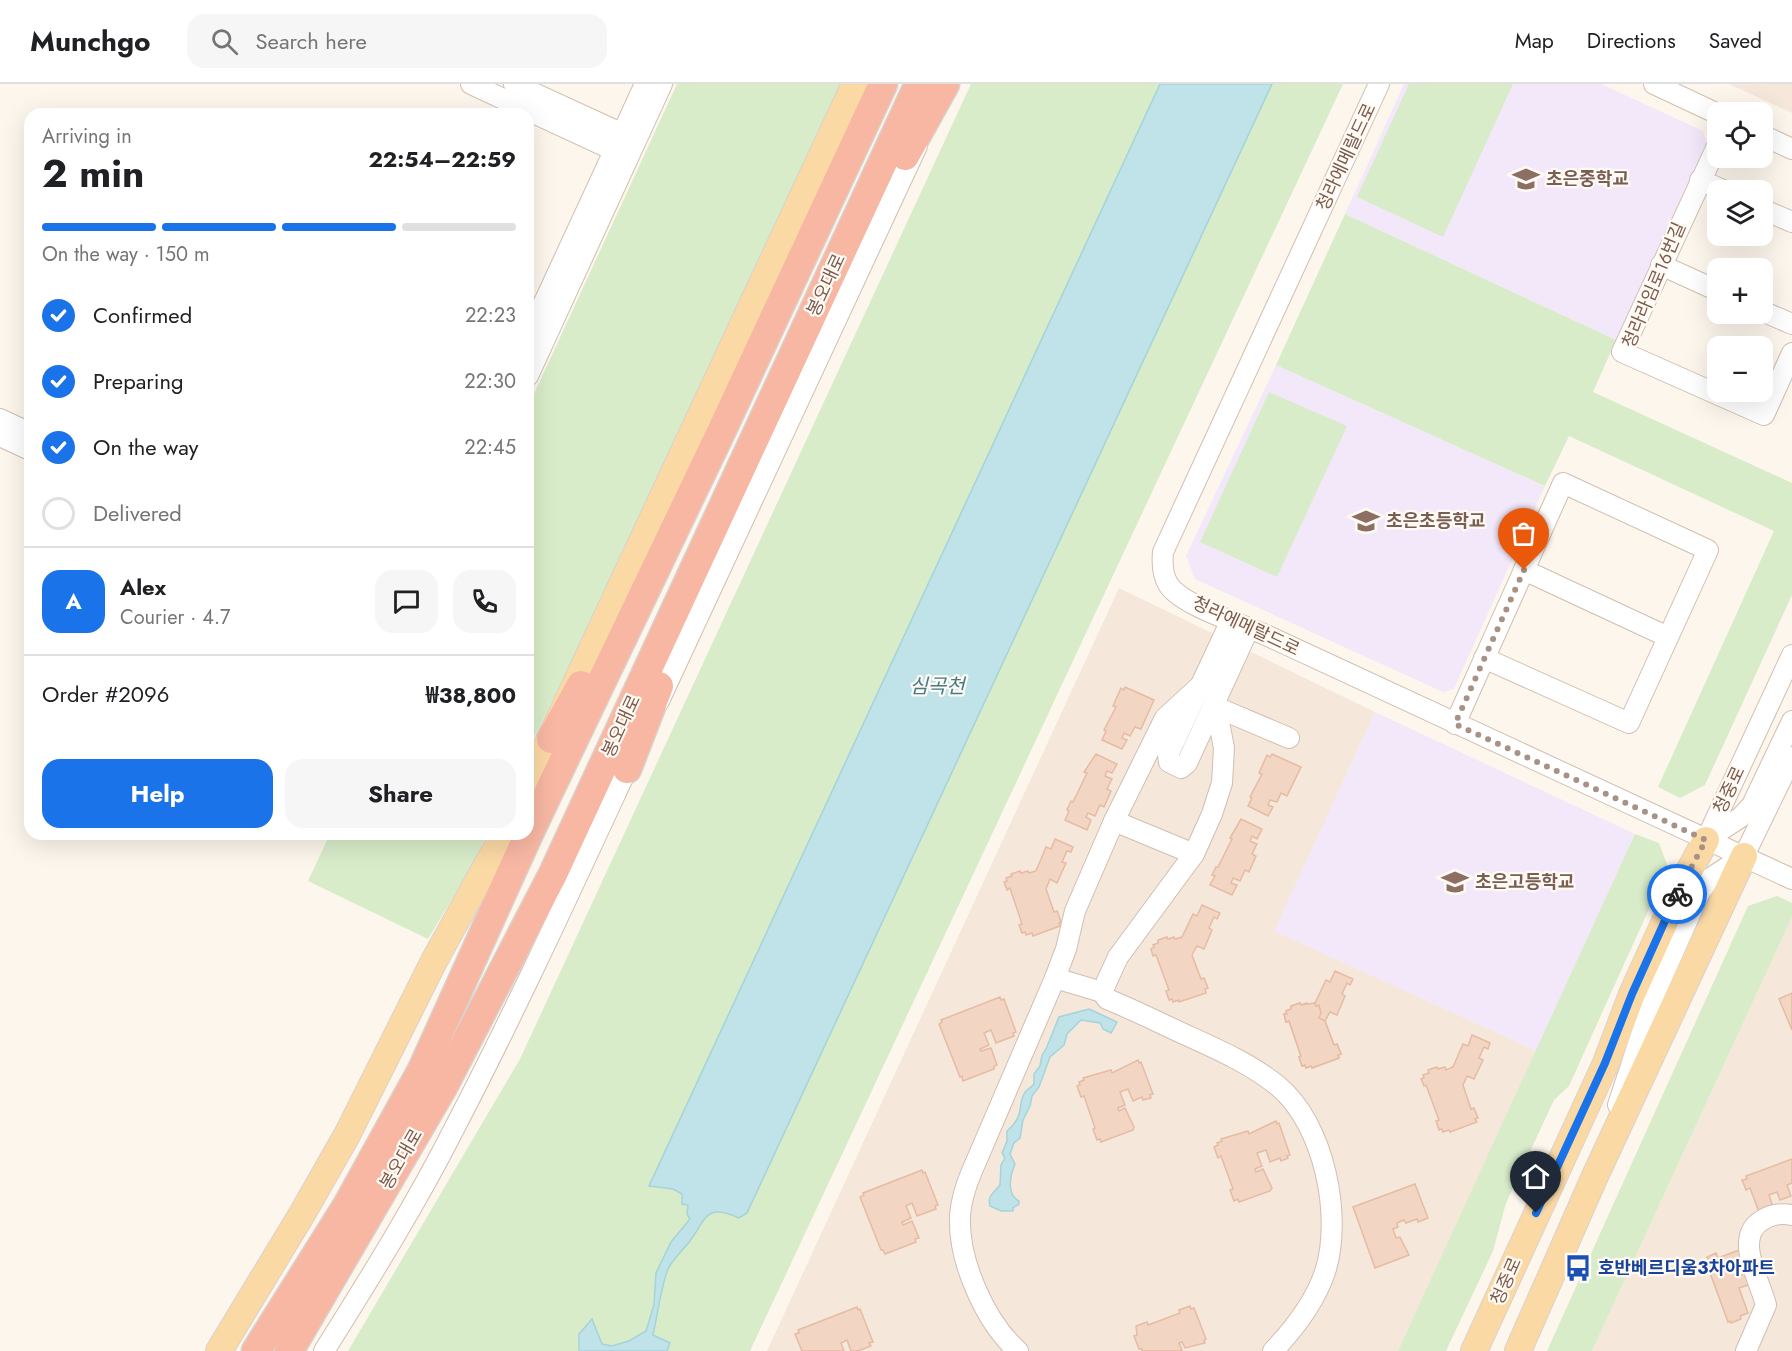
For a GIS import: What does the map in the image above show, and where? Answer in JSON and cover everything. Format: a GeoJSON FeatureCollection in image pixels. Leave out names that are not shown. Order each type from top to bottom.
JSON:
{"type":"FeatureCollection","features":[{"type":"Feature","properties":{"kind":"highway"},"geometry":{"type":"LineString","coordinates":[[752,364],[861,84]]}},
{"type":"Feature","properties":{"kind":"highway","name":"봉오대로"},"geometry":{"type":"LineString","coordinates":[[534,823],[720,434],[883,84]]}},
{"type":"Feature","properties":{"kind":"highway","name":"봉오대로"},"geometry":{"type":"LineString","coordinates":[[290,1351],[443,1087],[553,874],[919,84]]}},
{"type":"Feature","properties":{"kind":"highway"},"geometry":{"type":"LineString","coordinates":[[782,381],[945,84]]}},
{"type":"Feature","properties":{"kind":"highway"},"geometry":{"type":"LineString","coordinates":[[551,739],[720,434]]}},
{"type":"Feature","properties":{"kind":"highway"},"geometry":{"type":"LineString","coordinates":[[627,769],[750,449]]}},
{"type":"Feature","properties":{"kind":"highway","name":"봉오대로"},"geometry":{"type":"LineString","coordinates":[[256,1351],[346,1206],[422,1070],[526,840]]}},
{"type":"Feature","properties":{"kind":"main road"},"geometry":{"type":"LineString","coordinates":[[534,774],[855,84]]}},
{"type":"Feature","properties":{"kind":"main road"},"geometry":{"type":"LineString","coordinates":[[219,1351],[347,1135],[434,962],[501,840]]}},
{"type":"Feature","properties":{"kind":"main road","name":"청중로"},"geometry":{"type":"LineString","coordinates":[[1474,1351],[1605,1063],[1632,994],[1682,884],[1706,840]]}},
{"type":"Feature","properties":{"kind":"main road"},"geometry":{"type":"LineString","coordinates":[[1518,1351],[1595,1176],[1744,856]]}},
{"type":"Feature","properties":{"kind":"street"},"geometry":{"type":"LineString","coordinates":[[471,84],[532,108]]}},
{"type":"Feature","properties":{"kind":"street"},"geometry":{"type":"LineString","coordinates":[[514,84],[625,145]]}},
{"type":"Feature","properties":{"kind":"street"},"geometry":{"type":"LineString","coordinates":[[534,362],[625,145],[645,84]]}},
{"type":"Feature","properties":{"kind":"street"},"geometry":{"type":"LineString","coordinates":[[534,325],[625,145],[662,84]]}},
{"type":"Feature","properties":{"kind":"street","name":"봉오대로"},"geometry":{"type":"LineString","coordinates":[[324,1351],[382,1257],[455,1128],[574,885],[945,84]]}},
{"type":"Feature","properties":{"kind":"street","name":"청라에메랄드로"},"geometry":{"type":"LineString","coordinates":[[1379,84],[1163,552],[1162,566],[1168,584],[1179,595],[1241,625],[1792,879]]}},
{"type":"Feature","properties":{"kind":"street"},"geometry":{"type":"LineString","coordinates":[[1654,84],[1707,109]]}},
{"type":"Feature","properties":{"kind":"street"},"geometry":{"type":"LineString","coordinates":[[534,109],[625,145]]}},
{"type":"Feature","properties":{"kind":"street"},"geometry":{"type":"LineString","coordinates":[[1773,140],[1792,149]]}},
{"type":"Feature","properties":{"kind":"street","name":"청라라임로16번길"},"geometry":{"type":"LineString","coordinates":[[1707,166],[1622,352],[1764,415],[1792,353]]}},
{"type":"Feature","properties":{"kind":"street"},"geometry":{"type":"LineString","coordinates":[[1700,180],[1707,183]]}},
{"type":"Feature","properties":{"kind":"street"},"geometry":{"type":"LineString","coordinates":[[1773,214],[1792,222]]}},
{"type":"Feature","properties":{"kind":"street"},"geometry":{"type":"LineString","coordinates":[[1662,265],[1707,286]]}},
{"type":"Feature","properties":{"kind":"street"},"geometry":{"type":"LineString","coordinates":[[1773,316],[1792,324]]}},
{"type":"Feature","properties":{"kind":"street"},"geometry":{"type":"LineString","coordinates":[[0,419],[24,430]]}},
{"type":"Feature","properties":{"kind":"street"},"geometry":{"type":"LineString","coordinates":[[0,436],[24,447]]}},
{"type":"Feature","properties":{"kind":"street"},"geometry":{"type":"LineString","coordinates":[[1455,724],[1484,658],[1563,483],[1708,550],[1629,723],[1484,658]]}},
{"type":"Feature","properties":{"kind":"street"},"geometry":{"type":"LineString","coordinates":[[1524,570],[1668,637]]}},
{"type":"Feature","properties":{"kind":"street"},"geometry":{"type":"LineString","coordinates":[[1241,625],[1217,702],[1186,763],[1181,768],[1169,762],[1168,755],[1227,629],[1241,625]]}},
{"type":"Feature","properties":{"kind":"street","name":"청중로"},"geometry":{"type":"LineString","coordinates":[[1706,840],[1792,655]]}},
{"type":"Feature","properties":{"kind":"street"},"geometry":{"type":"LineString","coordinates":[[1018,1351],[986,1309],[970,1272],[961,1239],[960,1215],[963,1195],[1055,978],[1066,949],[1075,911],[1114,821],[1165,718],[1200,686]]}},
{"type":"Feature","properties":{"kind":"street"},"geometry":{"type":"LineString","coordinates":[[1217,702],[1288,738]]}},
{"type":"Feature","properties":{"kind":"street"},"geometry":{"type":"LineString","coordinates":[[1102,992],[1119,957],[1194,854],[1212,814],[1222,783],[1224,748],[1217,702]]}},
{"type":"Feature","properties":{"kind":"street"},"geometry":{"type":"LineString","coordinates":[[1706,840],[1741,817],[1752,805],[1792,721]]}},
{"type":"Feature","properties":{"kind":"street"},"geometry":{"type":"LineString","coordinates":[[1744,856],[1792,757]]}},
{"type":"Feature","properties":{"kind":"street"},"geometry":{"type":"LineString","coordinates":[[1114,821],[1194,854]]}},
{"type":"Feature","properties":{"kind":"street"},"geometry":{"type":"LineString","coordinates":[[1055,978],[1102,992],[1107,999],[1240,1061],[1277,1085],[1294,1103],[1316,1142],[1328,1181],[1332,1222],[1328,1259],[1315,1296],[1292,1330],[1273,1351]]}},
{"type":"Feature","properties":{"kind":"street"},"geometry":{"type":"LineString","coordinates":[[1746,1351],[1766,1305],[1751,1260],[1748,1240],[1751,1230],[1772,1215],[1780,1213],[1792,1215]]}},
{"type":"Feature","properties":{"kind":"shaded area","name":"초은중학교"},"geometry":{"type":"Polygon","coordinates":[[[1404,84],[1601,84],[1703,131],[1707,144],[1616,340],[1345,214],[1404,84]]]}},
{"type":"Feature","properties":{"kind":"shaded area"},"geometry":{"type":"Polygon","coordinates":[[[1729,84],[1792,84],[1792,113],[1773,104],[1773,102],[1768,102],[1729,84]]]}},
{"type":"Feature","properties":{"kind":"shaded area","name":"초은초등학교"},"geometry":{"type":"Polygon","coordinates":[[[1276,365],[1545,486],[1454,689],[1443,692],[1195,579],[1186,556],[1276,365]]]}},
{"type":"Feature","properties":{"kind":"shaded area"},"geometry":{"type":"Polygon","coordinates":[[[1119,588],[1375,712],[1275,931],[1537,1051],[1398,1351],[767,1351],[1119,588]]]}},
{"type":"Feature","properties":{"kind":"shaded area","name":"초은고등학교"},"geometry":{"type":"Polygon","coordinates":[[[1375,712],[1635,834],[1537,1051],[1274,931],[1375,712]]]}},
{"type":"Feature","properties":{"kind":"shaded area"},"geometry":{"type":"Polygon","coordinates":[[[1792,917],[1792,1351],[1592,1351],[1792,917]]]}},
{"type":"Feature","properties":{"kind":"green space"},"geometry":{"type":"Polygon","coordinates":[[[677,84],[842,84],[634,534],[534,738],[534,394],[677,84]]]}},
{"type":"Feature","properties":{"kind":"green space"},"geometry":{"type":"Polygon","coordinates":[[[971,84],[1343,84],[750,1351],[348,1351],[520,1059],[971,84]]]}},
{"type":"Feature","properties":{"kind":"green space"},"geometry":{"type":"Polygon","coordinates":[[[1409,84],[1513,84],[1443,237],[1357,197],[1409,84]]]}},
{"type":"Feature","properties":{"kind":"green space"},"geometry":{"type":"Polygon","coordinates":[[[1345,214],[1616,340],[1593,392],[1792,483],[1792,595],[1705,785],[1680,798],[1658,787],[1774,531],[1569,436],[1545,486],[1276,365],[1345,214]]]}},
{"type":"Feature","properties":{"kind":"green space"},"geometry":{"type":"Polygon","coordinates":[[[1269,392],[1347,426],[1277,577],[1200,542],[1269,392]]]}},
{"type":"Feature","properties":{"kind":"green space"},"geometry":{"type":"Polygon","coordinates":[[[1635,834],[1659,843],[1668,867],[1569,1086],[1554,1100],[1506,1203],[1493,1251],[1446,1351],[1398,1351],[1635,834]]]}},
{"type":"Feature","properties":{"kind":"green space"},"geometry":{"type":"Polygon","coordinates":[[[327,840],[484,840],[470,869],[428,939],[308,881],[327,840]]]}},
{"type":"Feature","properties":{"kind":"green space"},"geometry":{"type":"Polygon","coordinates":[[[1777,896],[1792,903],[1792,917],[1592,1351],[1547,1351],[1748,906],[1777,896]]]}},
{"type":"Feature","properties":{"kind":"water","name":"심곡천"},"geometry":{"type":"Polygon","coordinates":[[[1160,84],[1272,84],[747,1213],[739,1218],[719,1212],[708,1216],[669,1267],[653,1335],[670,1343],[667,1351],[579,1351],[579,1334],[592,1319],[602,1344],[612,1346],[629,1341],[646,1331],[654,1305],[656,1273],[671,1242],[690,1219],[687,1214],[688,1205],[682,1204],[682,1194],[673,1189],[649,1186],[1160,84]]]}},
{"type":"Feature","properties":{"kind":"water"},"geometry":{"type":"Polygon","coordinates":[[[1089,1009],[1117,1022],[1111,1033],[1103,1029],[1100,1023],[1081,1020],[1067,1034],[1064,1045],[1050,1057],[1023,1120],[1020,1138],[1014,1143],[1010,1154],[1015,1164],[1011,1189],[1019,1204],[1013,1208],[1013,1211],[1001,1211],[990,1206],[991,1196],[1000,1185],[1001,1165],[1005,1158],[1002,1153],[1007,1141],[1007,1131],[1017,1119],[1023,1095],[1034,1084],[1034,1074],[1040,1066],[1042,1055],[1059,1017],[1089,1009]]]}},
{"type":"Feature","properties":{"kind":"building"},"geometry":{"type":"Polygon","coordinates":[[[1125,687],[1154,700],[1141,729],[1135,727],[1130,736],[1124,733],[1122,738],[1127,740],[1122,749],[1102,740],[1106,731],[1104,730],[1116,707],[1113,706],[1121,688],[1124,690],[1125,687]]]}},
{"type":"Feature","properties":{"kind":"building"},"geometry":{"type":"Polygon","coordinates":[[[1096,754],[1117,764],[1112,773],[1107,771],[1105,776],[1112,779],[1107,789],[1111,791],[1104,807],[1100,805],[1095,816],[1088,813],[1086,817],[1091,820],[1087,830],[1065,820],[1071,801],[1073,802],[1087,773],[1084,772],[1096,754]]]}},
{"type":"Feature","properties":{"kind":"building"},"geometry":{"type":"Polygon","coordinates":[[[1272,754],[1301,767],[1287,796],[1281,793],[1277,802],[1270,800],[1268,805],[1273,807],[1268,816],[1248,806],[1262,774],[1259,773],[1267,755],[1270,757],[1272,754]]]}},
{"type":"Feature","properties":{"kind":"building"},"geometry":{"type":"Polygon","coordinates":[[[1241,819],[1262,829],[1257,839],[1252,836],[1250,841],[1257,844],[1252,854],[1256,856],[1249,872],[1245,870],[1240,881],[1233,878],[1231,883],[1237,885],[1232,895],[1210,885],[1215,876],[1212,875],[1241,819]]]}},
{"type":"Feature","properties":{"kind":"building"},"geometry":{"type":"Polygon","coordinates":[[[1055,839],[1073,847],[1071,852],[1067,851],[1062,862],[1066,863],[1057,883],[1050,879],[1046,889],[1054,912],[1057,911],[1060,926],[1033,936],[1032,933],[1026,935],[1025,932],[1022,933],[1019,925],[1022,924],[1010,888],[1007,890],[1004,882],[1007,881],[1006,878],[1012,876],[1011,874],[1020,871],[1029,873],[1036,871],[1046,847],[1051,849],[1055,839]]]}},
{"type":"Feature","properties":{"kind":"building"},"geometry":{"type":"Polygon","coordinates":[[[1202,905],[1220,913],[1217,919],[1214,917],[1209,928],[1212,930],[1204,949],[1197,946],[1192,955],[1201,979],[1204,978],[1208,988],[1205,989],[1206,993],[1173,1002],[1172,999],[1169,1000],[1166,991],[1169,990],[1156,955],[1153,956],[1151,949],[1158,943],[1158,940],[1167,937],[1175,939],[1182,937],[1193,914],[1197,916],[1202,905]]]}},
{"type":"Feature","properties":{"kind":"building"},"geometry":{"type":"Polygon","coordinates":[[[1335,971],[1353,979],[1350,985],[1347,983],[1342,994],[1345,996],[1337,1015],[1330,1012],[1325,1021],[1334,1045],[1337,1044],[1341,1054],[1338,1055],[1339,1058],[1306,1068],[1305,1065],[1302,1066],[1299,1057],[1301,1056],[1289,1021],[1286,1022],[1284,1014],[1287,1014],[1286,1011],[1291,1009],[1291,1006],[1300,1003],[1308,1005],[1315,1003],[1326,980],[1330,982],[1335,971]]]}},
{"type":"Feature","properties":{"kind":"building"},"geometry":{"type":"Polygon","coordinates":[[[1792,993],[1792,1030],[1779,999],[1792,993]]]}},
{"type":"Feature","properties":{"kind":"building"},"geometry":{"type":"Polygon","coordinates":[[[1000,997],[1001,1000],[1004,999],[1016,1032],[1013,1033],[1014,1036],[996,1043],[991,1030],[984,1033],[989,1045],[980,1049],[981,1051],[991,1048],[997,1065],[994,1069],[963,1081],[939,1024],[941,1020],[1000,997]]]}},
{"type":"Feature","properties":{"kind":"building"},"geometry":{"type":"Polygon","coordinates":[[[1300,1003],[1301,1005],[1315,1003],[1316,1006],[1319,1005],[1321,1013],[1319,1018],[1325,1021],[1334,1045],[1337,1044],[1341,1054],[1338,1055],[1339,1058],[1312,1068],[1302,1066],[1299,1057],[1301,1056],[1289,1021],[1286,1022],[1284,1014],[1287,1014],[1286,1011],[1291,1009],[1291,1006],[1300,1003]]]}},
{"type":"Feature","properties":{"kind":"building"},"geometry":{"type":"Polygon","coordinates":[[[1472,1035],[1490,1043],[1488,1049],[1484,1047],[1479,1058],[1483,1060],[1474,1079],[1467,1076],[1463,1085],[1471,1109],[1474,1108],[1478,1118],[1475,1119],[1477,1122],[1450,1132],[1449,1130],[1443,1132],[1442,1129],[1439,1130],[1436,1121],[1439,1120],[1426,1085],[1424,1086],[1421,1079],[1424,1078],[1423,1075],[1429,1073],[1428,1070],[1445,1067],[1446,1070],[1453,1067],[1463,1044],[1468,1046],[1472,1035]]]}},
{"type":"Feature","properties":{"kind":"building"},"geometry":{"type":"Polygon","coordinates":[[[1138,1060],[1139,1063],[1141,1062],[1153,1094],[1150,1095],[1151,1098],[1143,1100],[1142,1097],[1133,1101],[1128,1089],[1120,1092],[1125,1105],[1118,1108],[1119,1111],[1125,1108],[1134,1127],[1133,1130],[1101,1142],[1100,1139],[1097,1140],[1084,1096],[1081,1097],[1077,1086],[1084,1080],[1083,1078],[1111,1070],[1112,1073],[1138,1060]]]}},
{"type":"Feature","properties":{"kind":"building"},"geometry":{"type":"Polygon","coordinates":[[[1276,1121],[1277,1124],[1279,1123],[1290,1155],[1281,1161],[1280,1158],[1270,1162],[1266,1150],[1257,1153],[1262,1166],[1255,1169],[1256,1172],[1263,1169],[1272,1188],[1270,1191],[1239,1202],[1238,1199],[1234,1201],[1230,1190],[1233,1189],[1221,1156],[1218,1158],[1214,1147],[1222,1141],[1221,1139],[1248,1131],[1249,1134],[1276,1121]]]}},
{"type":"Feature","properties":{"kind":"building"},"geometry":{"type":"Polygon","coordinates":[[[1792,1159],[1792,1183],[1787,1185],[1791,1196],[1780,1200],[1777,1192],[1769,1195],[1773,1207],[1759,1212],[1750,1188],[1746,1190],[1742,1180],[1747,1179],[1746,1176],[1792,1159]]]}},
{"type":"Feature","properties":{"kind":"building"},"geometry":{"type":"Polygon","coordinates":[[[922,1170],[923,1173],[925,1172],[938,1205],[935,1206],[936,1209],[917,1216],[912,1203],[906,1206],[911,1218],[902,1222],[903,1225],[912,1221],[919,1238],[915,1239],[916,1242],[885,1254],[881,1250],[860,1197],[864,1195],[863,1193],[922,1170]]]}},
{"type":"Feature","properties":{"kind":"building"},"geometry":{"type":"Polygon","coordinates":[[[1415,1184],[1428,1218],[1418,1222],[1417,1219],[1397,1223],[1398,1227],[1393,1229],[1396,1238],[1400,1237],[1409,1255],[1375,1268],[1353,1207],[1415,1184]]]}},
{"type":"Feature","properties":{"kind":"building"},"geometry":{"type":"Polygon","coordinates":[[[1742,1249],[1747,1263],[1735,1268],[1738,1276],[1747,1273],[1751,1284],[1739,1288],[1748,1313],[1731,1323],[1728,1322],[1706,1262],[1709,1261],[1707,1257],[1716,1253],[1718,1258],[1742,1249]]]}},
{"type":"Feature","properties":{"kind":"building"},"geometry":{"type":"Polygon","coordinates":[[[1190,1306],[1191,1309],[1194,1308],[1206,1339],[1205,1343],[1185,1348],[1182,1342],[1179,1343],[1182,1350],[1178,1351],[1142,1351],[1139,1349],[1134,1336],[1137,1335],[1136,1326],[1147,1322],[1148,1325],[1180,1313],[1179,1310],[1190,1306]]]}},
{"type":"Feature","properties":{"kind":"building"},"geometry":{"type":"Polygon","coordinates":[[[857,1307],[858,1310],[860,1309],[873,1342],[869,1343],[871,1346],[851,1351],[847,1340],[841,1343],[844,1351],[802,1351],[795,1334],[799,1333],[798,1330],[857,1307]]]}},
{"type":"Feature","properties":{"kind":"way so far"},"geometry":{"type":"LineString","coordinates":[[1524,570],[1455,724],[1706,840],[1677,894]]}},
{"type":"Feature","properties":{"kind":"place","name":"초은중학교"},"geometry":{"type":"Point","coordinates":[1526,179]}},
{"type":"Feature","properties":{"kind":"place","name":"초은초등학교"},"geometry":{"type":"Point","coordinates":[1366,521]}},
{"type":"Feature","properties":{"kind":"place","name":"초은고등학교"},"geometry":{"type":"Point","coordinates":[1455,882]}},
{"type":"Feature","properties":{"kind":"place","name":"호반베르디움3차아파트"},"geometry":{"type":"Point","coordinates":[1578,1268]}},
{"type":"Feature","properties":{"kind":"route"},"geometry":{"type":"LineString","coordinates":[[1536,1213],[1605,1063],[1632,994],[1677,894]]}}]}
